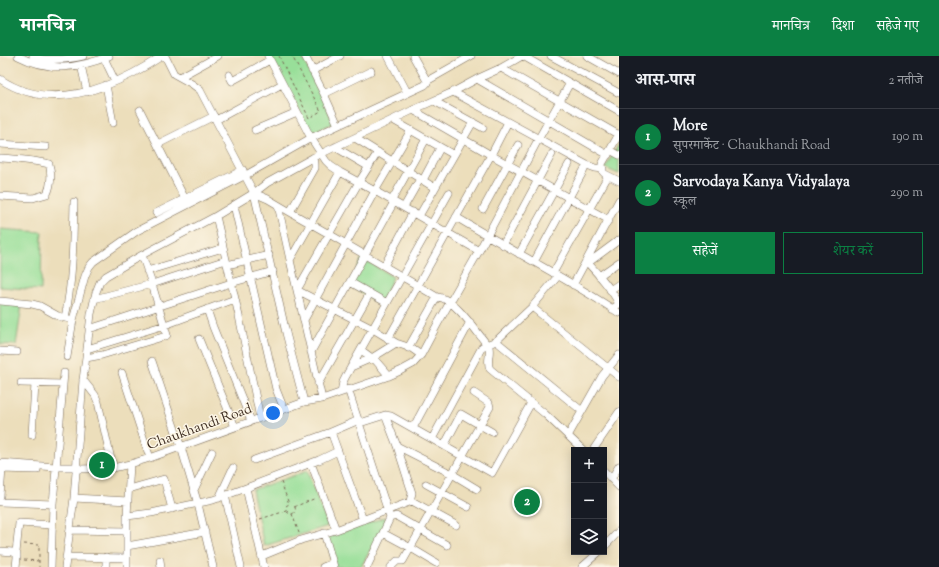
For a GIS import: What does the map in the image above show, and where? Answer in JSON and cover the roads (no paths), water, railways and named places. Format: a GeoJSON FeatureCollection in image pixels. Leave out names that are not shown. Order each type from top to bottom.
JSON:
{"type":"FeatureCollection","features":[{"type":"Feature","properties":{"kind":"street"},"geometry":{"type":"LineString","coordinates":[[18,56],[51,67],[70,67],[106,57],[115,81]]}},
{"type":"Feature","properties":{"kind":"street"},"geometry":{"type":"LineString","coordinates":[[33,56],[49,60],[83,56]]}},
{"type":"Feature","properties":{"kind":"street"},"geometry":{"type":"LineString","coordinates":[[0,79],[7,84],[32,94],[56,96],[70,95],[87,92],[106,85],[144,67],[162,56]]}},
{"type":"Feature","properties":{"kind":"street"},"geometry":{"type":"LineString","coordinates":[[165,56],[174,74],[200,90],[254,193],[286,333],[304,402]]}},
{"type":"Feature","properties":{"kind":"street"},"geometry":{"type":"LineString","coordinates":[[180,77],[218,56]]}},
{"type":"Feature","properties":{"kind":"street"},"geometry":{"type":"LineString","coordinates":[[305,56],[338,125]]}},
{"type":"Feature","properties":{"kind":"street"},"geometry":{"type":"LineString","coordinates":[[312,71],[340,56]]}},
{"type":"Feature","properties":{"kind":"street"},"geometry":{"type":"LineString","coordinates":[[388,56],[408,92]]}},
{"type":"Feature","properties":{"kind":"street"},"geometry":{"type":"LineString","coordinates":[[414,56],[427,81]]}},
{"type":"Feature","properties":{"kind":"street"},"geometry":{"type":"LineString","coordinates":[[67,357],[73,320],[85,276],[89,266],[93,262],[137,231],[311,138],[425,85],[427,81],[472,56]]}},
{"type":"Feature","properties":{"kind":"street"},"geometry":{"type":"LineString","coordinates":[[65,567],[77,469],[83,380],[89,329],[94,299],[98,286],[106,276],[216,216],[268,183],[321,154],[453,92],[523,56],[619,112]]}},
{"type":"Feature","properties":{"kind":"street"},"geometry":{"type":"LineString","coordinates":[[551,56],[619,93]]}},
{"type":"Feature","properties":{"kind":"street"},"geometry":{"type":"LineString","coordinates":[[587,56],[619,74]]}},
{"type":"Feature","properties":{"kind":"street"},"geometry":{"type":"LineString","coordinates":[[229,75],[232,81],[269,58],[311,138],[331,166],[479,251]]}},
{"type":"Feature","properties":{"kind":"street"},"geometry":{"type":"LineString","coordinates":[[81,65],[87,92]]}},
{"type":"Feature","properties":{"kind":"street"},"geometry":{"type":"LineString","coordinates":[[501,68],[619,135],[602,164],[603,172],[608,176],[619,180]]}},
{"type":"Feature","properties":{"kind":"street"},"geometry":{"type":"LineString","coordinates":[[324,94],[371,71]]}},
{"type":"Feature","properties":{"kind":"street"},"geometry":{"type":"LineString","coordinates":[[477,79],[609,153],[619,155]]}},
{"type":"Feature","properties":{"kind":"street"},"geometry":{"type":"LineString","coordinates":[[297,290],[421,355],[488,236],[539,138],[570,83]]}},
{"type":"Feature","properties":{"kind":"street"},"geometry":{"type":"LineString","coordinates":[[158,144],[215,118],[282,84]]}},
{"type":"Feature","properties":{"kind":"street"},"geometry":{"type":"LineString","coordinates":[[106,85],[113,123]]}},
{"type":"Feature","properties":{"kind":"street"},"geometry":{"type":"LineString","coordinates":[[453,92],[587,165],[603,169]]}},
{"type":"Feature","properties":{"kind":"street"},"geometry":{"type":"LineString","coordinates":[[434,101],[483,128]]}},
{"type":"Feature","properties":{"kind":"street"},"geometry":{"type":"LineString","coordinates":[[140,110],[185,199]]}},
{"type":"Feature","properties":{"kind":"street"},"geometry":{"type":"LineString","coordinates":[[413,110],[609,220]]}},
{"type":"Feature","properties":{"kind":"street"},"geometry":{"type":"LineString","coordinates":[[255,130],[297,112]]}},
{"type":"Feature","properties":{"kind":"street"},"geometry":{"type":"LineString","coordinates":[[393,120],[454,155]]}},
{"type":"Feature","properties":{"kind":"street"},"geometry":{"type":"LineString","coordinates":[[384,266],[416,214],[435,188],[473,122]]}},
{"type":"Feature","properties":{"kind":"street"},"geometry":{"type":"LineString","coordinates":[[388,339],[508,122]]}},
{"type":"Feature","properties":{"kind":"street"},"geometry":{"type":"LineString","coordinates":[[304,320],[375,191],[411,130]]}},
{"type":"Feature","properties":{"kind":"street"},"geometry":{"type":"LineString","coordinates":[[355,138],[435,188]]}},
{"type":"Feature","properties":{"kind":"street"},"geometry":{"type":"LineString","coordinates":[[311,352],[426,139]]}},
{"type":"Feature","properties":{"kind":"street"},"geometry":{"type":"LineString","coordinates":[[0,144],[46,147]]}},
{"type":"Feature","properties":{"kind":"street"},"geometry":{"type":"LineString","coordinates":[[483,209],[518,145]]}},
{"type":"Feature","properties":{"kind":"street"},"geometry":{"type":"LineString","coordinates":[[336,147],[369,167]]}},
{"type":"Feature","properties":{"kind":"street"},"geometry":{"type":"LineString","coordinates":[[404,207],[440,148]]}},
{"type":"Feature","properties":{"kind":"street"},"geometry":{"type":"LineString","coordinates":[[297,290],[358,182],[378,152]]}},
{"type":"Feature","properties":{"kind":"street"},"geometry":{"type":"LineString","coordinates":[[503,245],[552,154]]}},
{"type":"Feature","properties":{"kind":"street"},"geometry":{"type":"LineString","coordinates":[[0,158],[27,160],[49,164],[50,186],[47,194],[33,198],[0,196]]}},
{"type":"Feature","properties":{"kind":"street"},"geometry":{"type":"LineString","coordinates":[[290,212],[315,168],[314,158]]}},
{"type":"Feature","properties":{"kind":"street"},"geometry":{"type":"LineString","coordinates":[[520,254],[569,164]]}},
{"type":"Feature","properties":{"kind":"street"},"geometry":{"type":"LineString","coordinates":[[534,262],[584,170]]}},
{"type":"Feature","properties":{"kind":"street"},"geometry":{"type":"LineString","coordinates":[[290,260],[340,172]]}},
{"type":"Feature","properties":{"kind":"street"},"geometry":{"type":"LineString","coordinates":[[156,213],[244,173]]}},
{"type":"Feature","properties":{"kind":"street"},"geometry":{"type":"LineString","coordinates":[[432,439],[482,347],[496,341],[532,307],[555,274],[608,176]]}},
{"type":"Feature","properties":{"kind":"street"},"geometry":{"type":"LineString","coordinates":[[254,193],[268,199],[365,254],[437,297],[439,296],[450,302],[470,322],[487,345],[490,352],[488,364],[490,369],[531,403],[580,447]]}},
{"type":"Feature","properties":{"kind":"street"},"geometry":{"type":"LineString","coordinates":[[340,392],[343,382],[372,329],[449,193]]}},
{"type":"Feature","properties":{"kind":"street"},"geometry":{"type":"LineString","coordinates":[[573,284],[587,262],[619,200]]}},
{"type":"Feature","properties":{"kind":"street"},"geometry":{"type":"LineString","coordinates":[[65,318],[72,268],[74,202]]}},
{"type":"Feature","properties":{"kind":"street"},"geometry":{"type":"LineString","coordinates":[[234,205],[276,389],[284,409]]}},
{"type":"Feature","properties":{"kind":"street"},"geometry":{"type":"LineString","coordinates":[[278,205],[322,399]]}},
{"type":"Feature","properties":{"kind":"street"},"geometry":{"type":"LineString","coordinates":[[216,216],[260,418]]}},
{"type":"Feature","properties":{"kind":"street"},"geometry":{"type":"LineString","coordinates":[[456,217],[573,284],[619,314]]}},
{"type":"Feature","properties":{"kind":"street"},"geometry":{"type":"LineString","coordinates":[[587,262],[619,240]]}},
{"type":"Feature","properties":{"kind":"street"},"geometry":{"type":"LineString","coordinates":[[147,271],[223,248]]}},
{"type":"Feature","properties":{"kind":"street"},"geometry":{"type":"LineString","coordinates":[[86,358],[102,355],[166,336],[167,334],[159,306],[142,255]]}},
{"type":"Feature","properties":{"kind":"street"},"geometry":{"type":"LineString","coordinates":[[94,299],[227,263],[269,255]]}},
{"type":"Feature","properties":{"kind":"street"},"geometry":{"type":"LineString","coordinates":[[587,262],[610,290],[619,304],[612,309]]}},
{"type":"Feature","properties":{"kind":"street"},"geometry":{"type":"LineString","coordinates":[[599,276],[619,262]]}},
{"type":"Feature","properties":{"kind":"street"},"geometry":{"type":"LineString","coordinates":[[89,329],[273,271]]}},
{"type":"Feature","properties":{"kind":"street"},"geometry":{"type":"LineString","coordinates":[[350,282],[387,303]]}},
{"type":"Feature","properties":{"kind":"street"},"geometry":{"type":"LineString","coordinates":[[610,290],[619,284]]}},
{"type":"Feature","properties":{"kind":"street"},"geometry":{"type":"LineString","coordinates":[[318,384],[370,294]]}},
{"type":"Feature","properties":{"kind":"street"},"geometry":{"type":"LineString","coordinates":[[408,348],[437,297]]}},
{"type":"Feature","properties":{"kind":"street"},"geometry":{"type":"LineString","coordinates":[[87,349],[164,325],[235,299]]}},
{"type":"Feature","properties":{"kind":"street"},"geometry":{"type":"LineString","coordinates":[[0,301],[36,305],[58,316],[73,320]]}},
{"type":"Feature","properties":{"kind":"street"},"geometry":{"type":"LineString","coordinates":[[532,307],[619,377]]}},
{"type":"Feature","properties":{"kind":"street"},"geometry":{"type":"LineString","coordinates":[[207,309],[251,421]]}},
{"type":"Feature","properties":{"kind":"street"},"geometry":{"type":"LineString","coordinates":[[413,428],[470,322]]}},
{"type":"Feature","properties":{"kind":"street"},"geometry":{"type":"LineString","coordinates":[[198,339],[235,427]]}},
{"type":"Feature","properties":{"kind":"street"},"geometry":{"type":"LineString","coordinates":[[496,341],[582,411]]}},
{"type":"Feature","properties":{"kind":"street"},"geometry":{"type":"LineString","coordinates":[[351,368],[372,358],[396,343]]}},
{"type":"Feature","properties":{"kind":"street"},"geometry":{"type":"LineString","coordinates":[[361,350],[376,361],[389,376]]}},
{"type":"Feature","properties":{"kind":"street"},"geometry":{"type":"LineString","coordinates":[[0,352],[17,352]]}},
{"type":"Feature","properties":{"kind":"street","name":"Chaukhandi Road"},"geometry":{"type":"LineString","coordinates":[[1,467],[77,469],[113,468],[130,464],[304,402],[322,399],[389,376],[412,364],[421,355]]}},
{"type":"Feature","properties":{"kind":"street"},"geometry":{"type":"LineString","coordinates":[[568,436],[596,385],[619,355]]}},
{"type":"Feature","properties":{"kind":"street"},"geometry":{"type":"LineString","coordinates":[[152,361],[194,490],[213,567]]}},
{"type":"Feature","properties":{"kind":"street"},"geometry":{"type":"LineString","coordinates":[[51,567],[53,504],[64,373]]}},
{"type":"Feature","properties":{"kind":"street"},"geometry":{"type":"LineString","coordinates":[[122,373],[150,458]]}},
{"type":"Feature","properties":{"kind":"street"},"geometry":{"type":"LineString","coordinates":[[83,380],[92,390],[98,402],[113,468]]}},
{"type":"Feature","properties":{"kind":"street"},"geometry":{"type":"LineString","coordinates":[[22,383],[64,384]]}},
{"type":"Feature","properties":{"kind":"street"},"geometry":{"type":"LineString","coordinates":[[32,435],[35,384]]}},
{"type":"Feature","properties":{"kind":"street"},"geometry":{"type":"LineString","coordinates":[[348,389],[390,518],[366,567]]}},
{"type":"Feature","properties":{"kind":"street"},"geometry":{"type":"LineString","coordinates":[[391,567],[397,561],[403,561],[490,407],[490,405],[474,394]]}},
{"type":"Feature","properties":{"kind":"street"},"geometry":{"type":"LineString","coordinates":[[254,460],[330,432],[385,415],[391,416],[492,473],[531,403]]}},
{"type":"Feature","properties":{"kind":"street"},"geometry":{"type":"LineString","coordinates":[[595,447],[619,412]]}},
{"type":"Feature","properties":{"kind":"street"},"geometry":{"type":"LineString","coordinates":[[444,446],[462,414],[492,432]]}},
{"type":"Feature","properties":{"kind":"street"},"geometry":{"type":"LineString","coordinates":[[385,415],[412,493],[410,502]]}},
{"type":"Feature","properties":{"kind":"street"},"geometry":{"type":"LineString","coordinates":[[330,432],[363,520]]}},
{"type":"Feature","properties":{"kind":"street"},"geometry":{"type":"LineString","coordinates":[[397,446],[452,474],[477,489]]}},
{"type":"Feature","properties":{"kind":"street"},"geometry":{"type":"LineString","coordinates":[[194,490],[212,452]]}},
{"type":"Feature","properties":{"kind":"street"},"geometry":{"type":"LineString","coordinates":[[127,516],[198,504],[279,476],[338,452]]}},
{"type":"Feature","properties":{"kind":"street"},"geometry":{"type":"LineString","coordinates":[[311,463],[336,530]]}},
{"type":"Feature","properties":{"kind":"street"},"geometry":{"type":"LineString","coordinates":[[127,567],[127,516],[130,464]]}},
{"type":"Feature","properties":{"kind":"street"},"geometry":{"type":"LineString","coordinates":[[611,478],[619,466]]}},
{"type":"Feature","properties":{"kind":"street"},"geometry":{"type":"LineString","coordinates":[[0,496],[1,467]]}},
{"type":"Feature","properties":{"kind":"street"},"geometry":{"type":"LineString","coordinates":[[233,468],[222,496],[241,567]]}},
{"type":"Feature","properties":{"kind":"street"},"geometry":{"type":"LineString","coordinates":[[607,474],[619,487]]}},
{"type":"Feature","properties":{"kind":"street"},"geometry":{"type":"LineString","coordinates":[[129,489],[164,480],[172,509]]}},
{"type":"Feature","properties":{"kind":"street"},"geometry":{"type":"LineString","coordinates":[[426,484],[468,508]]}},
{"type":"Feature","properties":{"kind":"street"},"geometry":{"type":"LineString","coordinates":[[246,488],[264,567]]}},
{"type":"Feature","properties":{"kind":"street"},"geometry":{"type":"LineString","coordinates":[[74,498],[128,501]]}},
{"type":"Feature","properties":{"kind":"street"},"geometry":{"type":"LineString","coordinates":[[262,556],[301,540],[336,530],[412,501],[456,525]]}},
{"type":"Feature","properties":{"kind":"street"},"geometry":{"type":"LineString","coordinates":[[0,502],[53,504]]}},
{"type":"Feature","properties":{"kind":"street"},"geometry":{"type":"LineString","coordinates":[[390,518],[396,516],[447,545]]}},
{"type":"Feature","properties":{"kind":"street"},"geometry":{"type":"LineString","coordinates":[[16,567],[19,523],[52,525]]}},
{"type":"Feature","properties":{"kind":"street"},"geometry":{"type":"LineString","coordinates":[[70,530],[127,531]]}},
{"type":"Feature","properties":{"kind":"street"},"geometry":{"type":"LineString","coordinates":[[127,546],[205,532]]}},
{"type":"Feature","properties":{"kind":"street"},"geometry":{"type":"LineString","coordinates":[[322,567],[333,565],[324,533]]}},
{"type":"Feature","properties":{"kind":"street"},"geometry":{"type":"LineString","coordinates":[[383,533],[436,563]]}},
{"type":"Feature","properties":{"kind":"street"},"geometry":{"type":"LineString","coordinates":[[607,544],[618,535]]}},
{"type":"Feature","properties":{"kind":"street"},"geometry":{"type":"LineString","coordinates":[[0,551],[16,553]]}},
{"type":"Feature","properties":{"kind":"street"},"geometry":{"type":"LineString","coordinates":[[582,567],[596,555]]}},
{"type":"Feature","properties":{"kind":"street"},"geometry":{"type":"LineString","coordinates":[[66,557],[127,558]]}},
{"type":"Feature","properties":{"kind":"street"},"geometry":{"type":"LineString","coordinates":[[106,557],[106,567]]}},
{"type":"Feature","properties":{"kind":"place","name":"More"},"geometry":{"type":"Point","coordinates":[102,465]}},
{"type":"Feature","properties":{"kind":"place","name":"Sarvodaya Kanya Vidyalaya"},"geometry":{"type":"Point","coordinates":[527,502]}}]}
